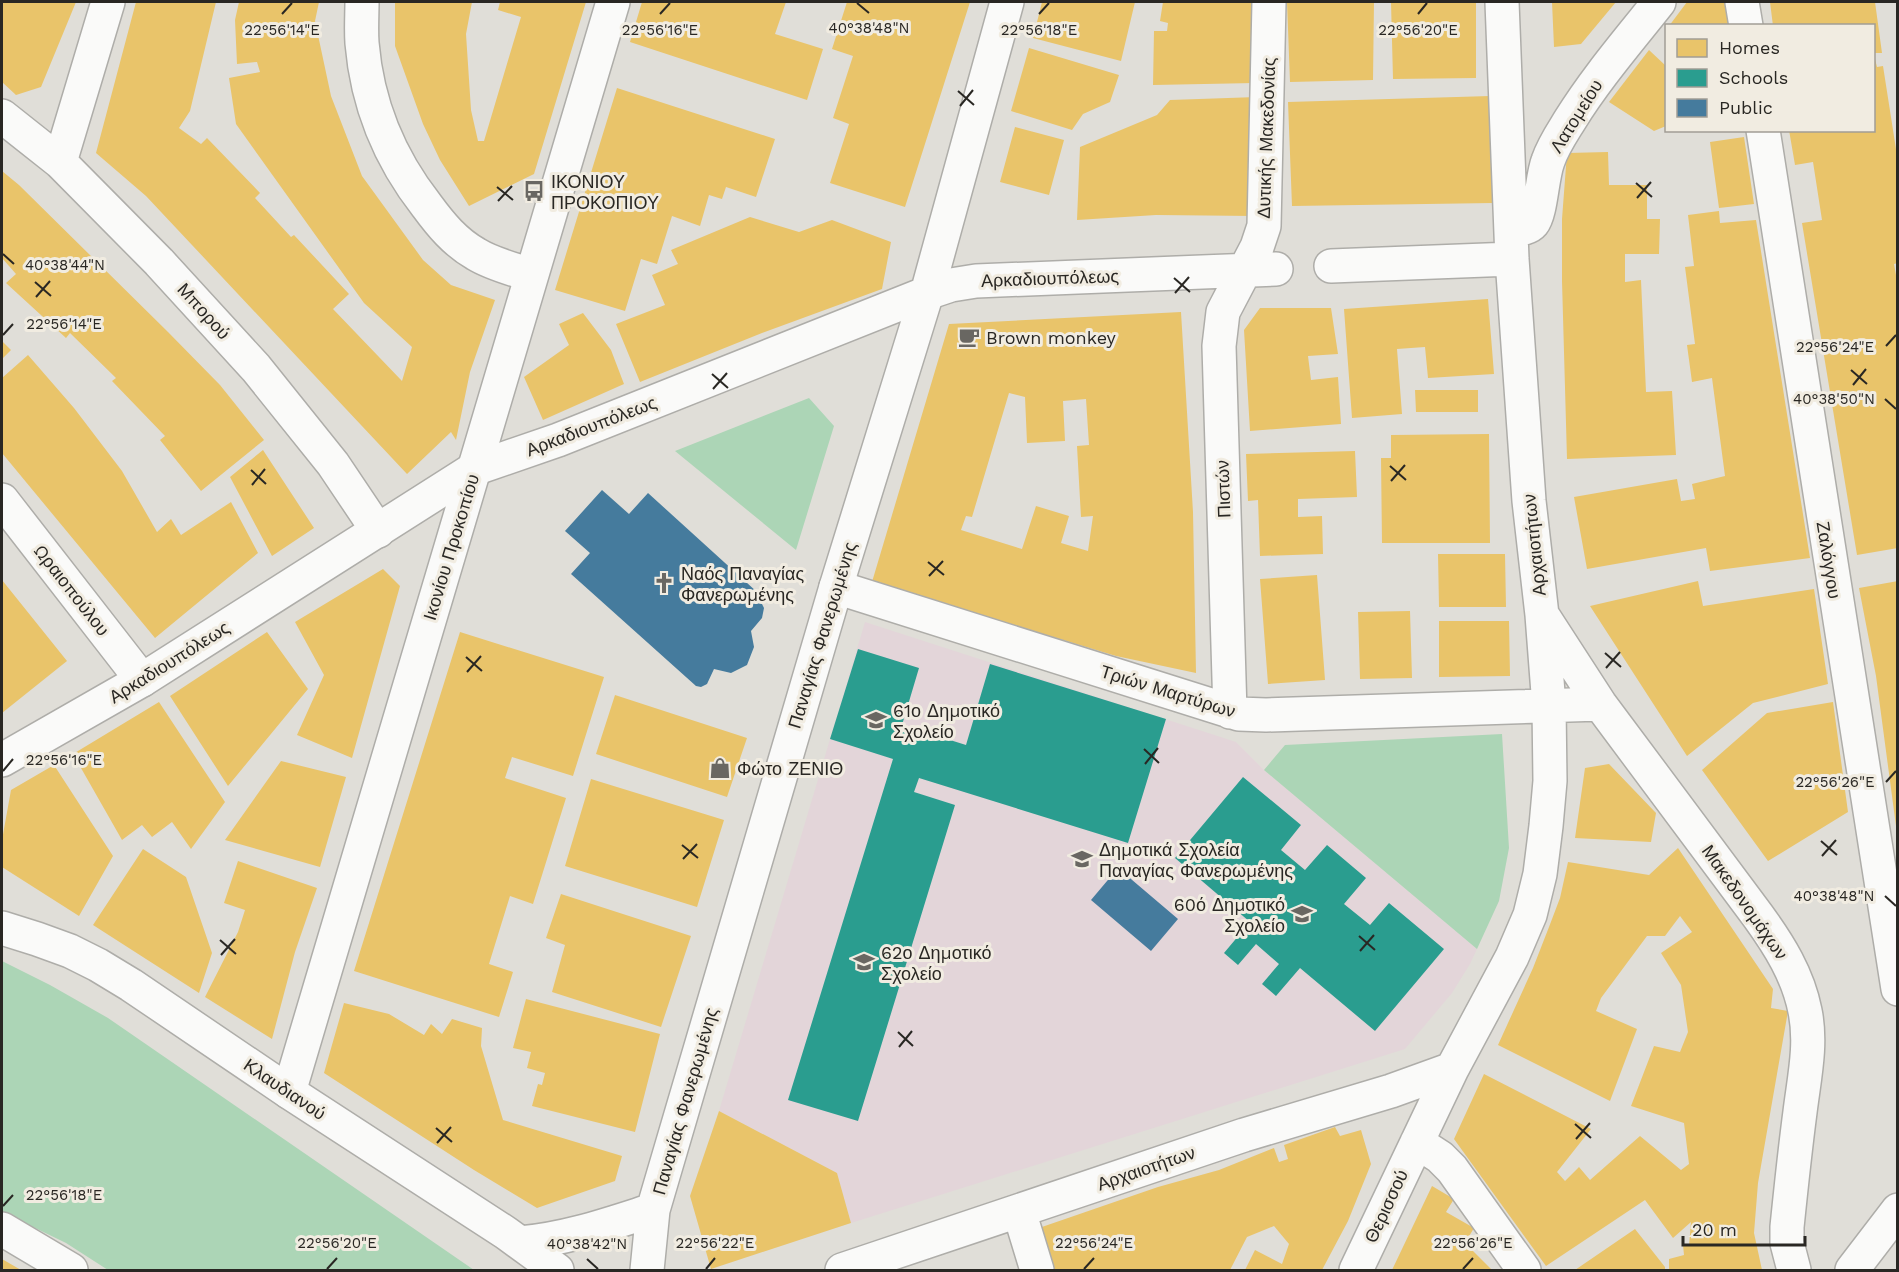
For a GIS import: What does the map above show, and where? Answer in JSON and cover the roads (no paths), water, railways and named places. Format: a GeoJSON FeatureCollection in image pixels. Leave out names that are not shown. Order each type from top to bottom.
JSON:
{"type":"FeatureCollection","features":[{"type":"Feature","properties":{"kind":"street"},"geometry":{"type":"LineString","coordinates":[[60,162],[108,2]]}},
{"type":"Feature","properties":{"kind":"street"},"geometry":{"type":"LineString","coordinates":[[362,2],[362,43],[374,109],[389,146],[416,192],[443,226],[464,246],[478,255],[531,275]]}},
{"type":"Feature","properties":{"kind":"street","name":"Ικονίου Προκοπίου"},"geometry":{"type":"LineString","coordinates":[[289,1092],[613,2]]}},
{"type":"Feature","properties":{"kind":"street","name":"Παναγίας Φανερωμένης"},"geometry":{"type":"LineString","coordinates":[[647,1270],[653,1209],[836,587],[927,293],[1006,2]]}},
{"type":"Feature","properties":{"kind":"street","name":"Δυτικής Μακεδονίας"},"geometry":{"type":"LineString","coordinates":[[1260,270],[1257,247],[1265,215],[1269,2]]}},
{"type":"Feature","properties":{"kind":"street","name":"Αρχαιοτήτων"},"geometry":{"type":"LineString","coordinates":[[1417,1142],[1452,1069],[1512,957],[1530,915],[1540,874],[1549,792],[1549,706],[1542,615],[1529,501],[1512,245],[1502,2]]}},
{"type":"Feature","properties":{"kind":"street","name":"Λατομείου"},"geometry":{"type":"LineString","coordinates":[[1512,245],[1533,223],[1537,214],[1543,178],[1555,144],[1600,77],[1659,2]]}},
{"type":"Feature","properties":{"kind":"street"},"geometry":{"type":"LineString","coordinates":[[1742,2],[1746,24]]}},
{"type":"Feature","properties":{"kind":"street","name":"Μπορού"},"geometry":{"type":"LineString","coordinates":[[2,116],[60,162],[159,262],[256,368],[333,464],[378,531]]}},
{"type":"Feature","properties":{"kind":"street","name":"Ζαλόγγου"},"geometry":{"type":"LineString","coordinates":[[1763,132],[1898,989]]}},
{"type":"Feature","properties":{"kind":"street"},"geometry":{"type":"LineString","coordinates":[[1331,266],[1512,245]]}},
{"type":"Feature","properties":{"kind":"street","name":"Αρκαδιουπόλεως"},"geometry":{"type":"LineString","coordinates":[[2,760],[142,680],[474,469],[558,440],[951,285],[976,281],[1260,270]]}},
{"type":"Feature","properties":{"kind":"street","name":"Πιστών"},"geometry":{"type":"LineString","coordinates":[[1230,712],[1219,346],[1223,312],[1260,270]]}},
{"type":"Feature","properties":{"kind":"street","name":"Ωραιοπούλου"},"geometry":{"type":"LineString","coordinates":[[2,500],[142,680]]}},
{"type":"Feature","properties":{"kind":"street","name":"Τριών Μαρτύρων"},"geometry":{"type":"LineString","coordinates":[[836,587],[1230,712],[1257,716],[1600,704]]}},
{"type":"Feature","properties":{"kind":"street","name":"Μακεδονομάχων"},"geometry":{"type":"LineString","coordinates":[[1542,615],[1600,704],[1758,916],[1781,951],[1799,988],[1805,1011],[1807,1046],[1787,1227],[1787,1243],[1794,1270]]}},
{"type":"Feature","properties":{"kind":"street","name":"Κλαυδιανού"},"geometry":{"type":"LineString","coordinates":[[2,928],[59,947],[98,965],[131,985],[289,1092],[520,1243],[557,1270]]}},
{"type":"Feature","properties":{"kind":"street","name":"Αρχαιοτήτων"},"geometry":{"type":"LineString","coordinates":[[842,1270],[1233,1138],[1391,1091],[1452,1069]]}},
{"type":"Feature","properties":{"kind":"street"},"geometry":{"type":"LineString","coordinates":[[1417,1142],[1440,1157],[1452,1169],[1524,1270]]}},
{"type":"Feature","properties":{"kind":"street","name":"Θερισσού"},"geometry":{"type":"LineString","coordinates":[[1356,1270],[1417,1142]]}},
{"type":"Feature","properties":{"kind":"street"},"geometry":{"type":"LineString","coordinates":[[520,1243],[558,1239],[653,1209]]}},
{"type":"Feature","properties":{"kind":"street"},"geometry":{"type":"LineString","coordinates":[[1852,1270],[1898,1210]]}},
{"type":"Feature","properties":{"kind":"street"},"geometry":{"type":"LineString","coordinates":[[1019,1212],[1037,1270]]}},
{"type":"Feature","properties":{"kind":"street"},"geometry":{"type":"LineString","coordinates":[[2,1229],[71,1270]]}},
{"type":"Feature","properties":{"kind":"place","name":"ΙΚΟΝΙΟΥ ΠΡΟΚΟΠΙΟΥ"},"geometry":{"type":"Point","coordinates":[534,191]}},
{"type":"Feature","properties":{"kind":"place","name":"Brown monkey"},"geometry":{"type":"Point","coordinates":[969,337]}},
{"type":"Feature","properties":{"kind":"place","name":"Ναός Παναγίας Φανερωμένης"},"geometry":{"type":"Point","coordinates":[664,583]}},
{"type":"Feature","properties":{"kind":"place","name":"61ο Δημοτικό Σχολείο"},"geometry":{"type":"Point","coordinates":[876,720]}},
{"type":"Feature","properties":{"kind":"place","name":"Φώτο ΖΕΝΙΘ"},"geometry":{"type":"Point","coordinates":[720,768]}},
{"type":"Feature","properties":{"kind":"place","name":"Δημοτικά Σχολεία Παναγίας Φανερωμένης"},"geometry":{"type":"Point","coordinates":[1082,859]}},
{"type":"Feature","properties":{"kind":"place","name":"60ό Δημοτικό Σχολείο"},"geometry":{"type":"Point","coordinates":[1302,914]}},
{"type":"Feature","properties":{"kind":"place","name":"62ο Δημοτικό Σχολείο"},"geometry":{"type":"Point","coordinates":[864,962]}}]}
